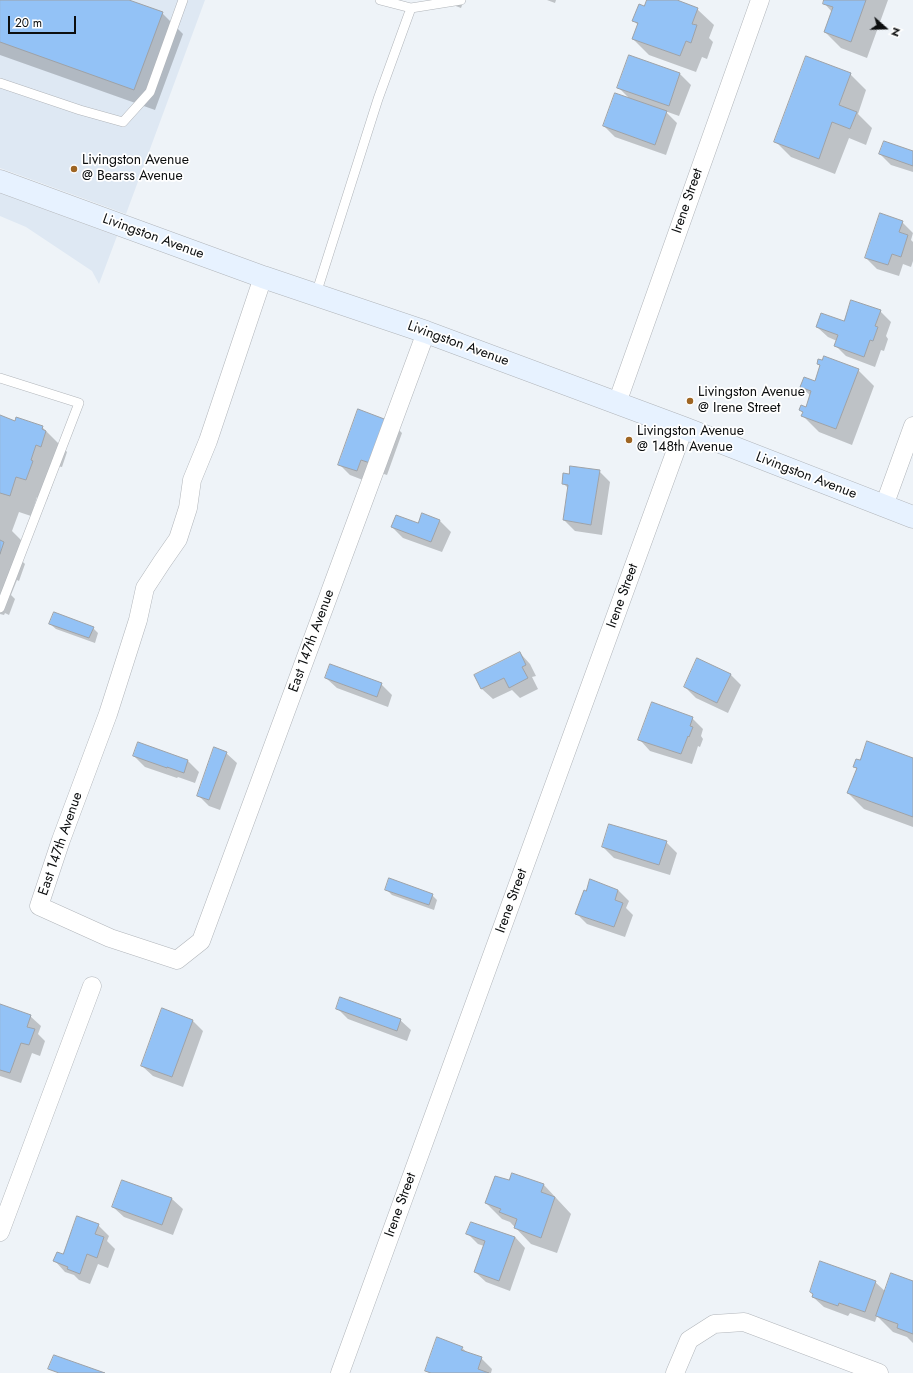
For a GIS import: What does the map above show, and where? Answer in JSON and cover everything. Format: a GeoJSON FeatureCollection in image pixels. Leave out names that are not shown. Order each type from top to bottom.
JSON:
{"type":"FeatureCollection","features":[{"type":"Feature","properties":{"kind":"street","name":"Irene Street"},"geometry":{"type":"LineString","coordinates":[[617,403],[760,0]]}},
{"type":"Feature","properties":{"kind":"street","name":"Livingston Avenue"},"geometry":{"type":"LineString","coordinates":[[0,181],[263,277],[426,332],[684,428],[913,517]]}},
{"type":"Feature","properties":{"kind":"street","name":"East 147th Avenue"},"geometry":{"type":"LineString","coordinates":[[263,277],[208,441],[192,480],[188,508],[178,539],[145,588],[138,620],[108,714],[61,840],[39,906],[110,938],[177,960],[201,941],[426,332]]}},
{"type":"Feature","properties":{"kind":"street"},"geometry":{"type":"LineString","coordinates":[[884,506],[913,426]]}},
{"type":"Feature","properties":{"kind":"street","name":"Irene Street"},"geometry":{"type":"LineString","coordinates":[[340,1373],[684,428]]}},
{"type":"Feature","properties":{"kind":"street"},"geometry":{"type":"LineString","coordinates":[[0,1232],[92,986]]}},
{"type":"Feature","properties":{"kind":"street"},"geometry":{"type":"LineString","coordinates":[[675,1373],[689,1340],[714,1324],[744,1322],[879,1373]]}},
{"type":"Feature","properties":{"kind":"lane"},"geometry":{"type":"LineString","coordinates":[[0,83],[80,110],[123,122],[150,92],[183,0]]}},
{"type":"Feature","properties":{"kind":"lane"},"geometry":{"type":"LineString","coordinates":[[380,0],[411,8],[461,0]]}},
{"type":"Feature","properties":{"kind":"lane"},"geometry":{"type":"LineString","coordinates":[[316,294],[378,99],[411,8]]}},
{"type":"Feature","properties":{"kind":"lane"},"geometry":{"type":"LineString","coordinates":[[0,378],[79,403],[0,608]]}},
{"type":"Feature","properties":{"kind":"shaded area"},"geometry":{"type":"Polygon","coordinates":[[[0,0],[205,0],[126,214],[0,168],[0,0]]]}},
{"type":"Feature","properties":{"kind":"shaded area"},"geometry":{"type":"Polygon","coordinates":[[[0,193],[117,236],[99,284],[92,271],[26,227],[0,216],[0,193]]]}},
{"type":"Feature","properties":{"kind":"building"},"geometry":{"type":"Polygon","coordinates":[[[0,0],[129,0],[163,12],[134,90],[0,42],[0,0]]]}},
{"type":"Feature","properties":{"kind":"building"},"geometry":{"type":"Polygon","coordinates":[[[647,0],[677,0],[698,8],[692,24],[697,25],[691,43],[686,41],[680,56],[632,39],[638,23],[632,21],[639,4],[644,6],[647,0]]]}},
{"type":"Feature","properties":{"kind":"building"},"geometry":{"type":"Polygon","coordinates":[[[824,0],[866,0],[851,42],[824,32],[833,7],[823,4],[824,0]]]}},
{"type":"Feature","properties":{"kind":"building"},"geometry":{"type":"Polygon","coordinates":[[[629,55],[680,73],[669,106],[617,88],[629,55]]]}},
{"type":"Feature","properties":{"kind":"building"},"geometry":{"type":"Polygon","coordinates":[[[806,56],[851,73],[839,105],[857,112],[850,129],[832,122],[819,159],[774,142],[806,56]]]}},
{"type":"Feature","properties":{"kind":"building"},"geometry":{"type":"Polygon","coordinates":[[[615,93],[667,111],[655,145],[603,126],[615,93]]]}},
{"type":"Feature","properties":{"kind":"building"},"geometry":{"type":"Polygon","coordinates":[[[884,141],[913,151],[913,166],[879,154],[884,141]]]}},
{"type":"Feature","properties":{"kind":"building"},"geometry":{"type":"Polygon","coordinates":[[[880,213],[903,221],[899,232],[908,235],[901,257],[892,254],[888,265],[865,258],[880,213]]]}},
{"type":"Feature","properties":{"kind":"building"},"geometry":{"type":"Polygon","coordinates":[[[851,300],[881,310],[875,326],[878,327],[873,341],[870,340],[864,357],[834,346],[838,335],[816,327],[821,313],[844,321],[851,300]]]}},
{"type":"Feature","properties":{"kind":"building"},"geometry":{"type":"Polygon","coordinates":[[[824,356],[859,369],[836,429],[801,416],[803,412],[799,410],[801,405],[806,407],[811,391],[800,387],[804,377],[815,381],[820,365],[817,364],[818,359],[822,360],[824,356]]]}},
{"type":"Feature","properties":{"kind":"building"},"geometry":{"type":"Polygon","coordinates":[[[358,409],[392,422],[376,465],[361,460],[357,471],[338,465],[358,409]]]}},
{"type":"Feature","properties":{"kind":"building"},"geometry":{"type":"Polygon","coordinates":[[[0,415],[15,421],[16,417],[43,426],[42,429],[46,431],[41,447],[36,445],[31,460],[33,461],[26,480],[16,477],[10,496],[0,493],[0,415]]]}},
{"type":"Feature","properties":{"kind":"building"},"geometry":{"type":"Polygon","coordinates":[[[570,466],[600,470],[591,525],[563,520],[568,485],[562,484],[563,473],[569,474],[570,466]]]}},
{"type":"Feature","properties":{"kind":"building"},"geometry":{"type":"Polygon","coordinates":[[[422,513],[440,520],[431,542],[391,527],[396,515],[418,523],[422,513]]]}},
{"type":"Feature","properties":{"kind":"building"},"geometry":{"type":"Polygon","coordinates":[[[0,540],[4,542],[0,554],[0,540]]]}},
{"type":"Feature","properties":{"kind":"building"},"geometry":{"type":"Polygon","coordinates":[[[54,612],[94,627],[89,638],[49,624],[54,612]]]}},
{"type":"Feature","properties":{"kind":"building"},"geometry":{"type":"Polygon","coordinates":[[[520,652],[526,665],[522,667],[528,678],[509,688],[504,678],[481,689],[474,675],[520,652]]]}},
{"type":"Feature","properties":{"kind":"building"},"geometry":{"type":"Polygon","coordinates":[[[697,658],[731,674],[717,703],[684,687],[697,658]]]}},
{"type":"Feature","properties":{"kind":"building"},"geometry":{"type":"Polygon","coordinates":[[[330,664],[382,683],[377,697],[325,678],[330,664]]]}},
{"type":"Feature","properties":{"kind":"building"},"geometry":{"type":"Polygon","coordinates":[[[652,702],[693,717],[690,726],[693,727],[681,754],[638,740],[652,702]]]}},
{"type":"Feature","properties":{"kind":"building"},"geometry":{"type":"Polygon","coordinates":[[[867,741],[913,758],[913,817],[847,793],[857,768],[853,767],[856,759],[860,760],[867,741]]]}},
{"type":"Feature","properties":{"kind":"building"},"geometry":{"type":"Polygon","coordinates":[[[138,742],[188,760],[184,773],[133,756],[138,742]]]}},
{"type":"Feature","properties":{"kind":"building"},"geometry":{"type":"Polygon","coordinates":[[[214,747],[227,752],[209,800],[197,796],[214,747]]]}},
{"type":"Feature","properties":{"kind":"building"},"geometry":{"type":"Polygon","coordinates":[[[609,824],[667,841],[659,865],[602,847],[609,824]]]}},
{"type":"Feature","properties":{"kind":"building"},"geometry":{"type":"Polygon","coordinates":[[[389,878],[433,894],[429,905],[385,890],[389,878]]]}},
{"type":"Feature","properties":{"kind":"building"},"geometry":{"type":"Polygon","coordinates":[[[590,879],[618,890],[615,900],[623,903],[614,927],[575,914],[590,879]]]}},
{"type":"Feature","properties":{"kind":"building"},"geometry":{"type":"Polygon","coordinates":[[[340,997],[401,1019],[397,1031],[336,1009],[340,997]]]}},
{"type":"Feature","properties":{"kind":"building"},"geometry":{"type":"Polygon","coordinates":[[[0,1004],[31,1015],[27,1027],[35,1029],[29,1045],[21,1043],[10,1073],[0,1070],[0,1004]]]}},
{"type":"Feature","properties":{"kind":"building"},"geometry":{"type":"Polygon","coordinates":[[[162,1008],[193,1020],[172,1077],[141,1066],[162,1008]]]}},
{"type":"Feature","properties":{"kind":"building"},"geometry":{"type":"Polygon","coordinates":[[[512,1173],[544,1184],[541,1192],[555,1197],[541,1238],[514,1228],[517,1219],[499,1212],[501,1209],[485,1203],[495,1176],[509,1180],[512,1173]]]}},
{"type":"Feature","properties":{"kind":"building"},"geometry":{"type":"Polygon","coordinates":[[[122,1180],[172,1198],[162,1225],[112,1207],[122,1180]]]}},
{"type":"Feature","properties":{"kind":"building"},"geometry":{"type":"Polygon","coordinates":[[[77,1216],[99,1224],[95,1234],[104,1237],[97,1258],[87,1254],[80,1274],[53,1261],[57,1252],[63,1254],[77,1216]]]}},
{"type":"Feature","properties":{"kind":"building"},"geometry":{"type":"Polygon","coordinates":[[[471,1222],[515,1237],[499,1281],[474,1272],[485,1241],[466,1234],[471,1222]]]}},
{"type":"Feature","properties":{"kind":"building"},"geometry":{"type":"Polygon","coordinates":[[[820,1261],[876,1281],[865,1312],[839,1303],[838,1306],[812,1297],[813,1294],[810,1292],[820,1261]]]}},
{"type":"Feature","properties":{"kind":"building"},"geometry":{"type":"Polygon","coordinates":[[[891,1273],[913,1281],[913,1334],[897,1328],[898,1324],[876,1316],[891,1273]]]}},
{"type":"Feature","properties":{"kind":"building"},"geometry":{"type":"Polygon","coordinates":[[[437,1337],[463,1347],[461,1350],[482,1357],[478,1369],[489,1373],[431,1373],[425,1371],[437,1337]]]}},
{"type":"Feature","properties":{"kind":"building"},"geometry":{"type":"Polygon","coordinates":[[[54,1355],[105,1373],[59,1373],[48,1369],[54,1355]]]}},
{"type":"Feature","properties":{"kind":"place","name":"Livingston Avenue @ Bearss Avenue"},"geometry":{"type":"Point","coordinates":[74,169]}},
{"type":"Feature","properties":{"kind":"place","name":"Livingston Avenue @ Irene Street"},"geometry":{"type":"Point","coordinates":[690,401]}},
{"type":"Feature","properties":{"kind":"place","name":"Livingston Avenue @ 148th Avenue"},"geometry":{"type":"Point","coordinates":[629,440]}}]}
